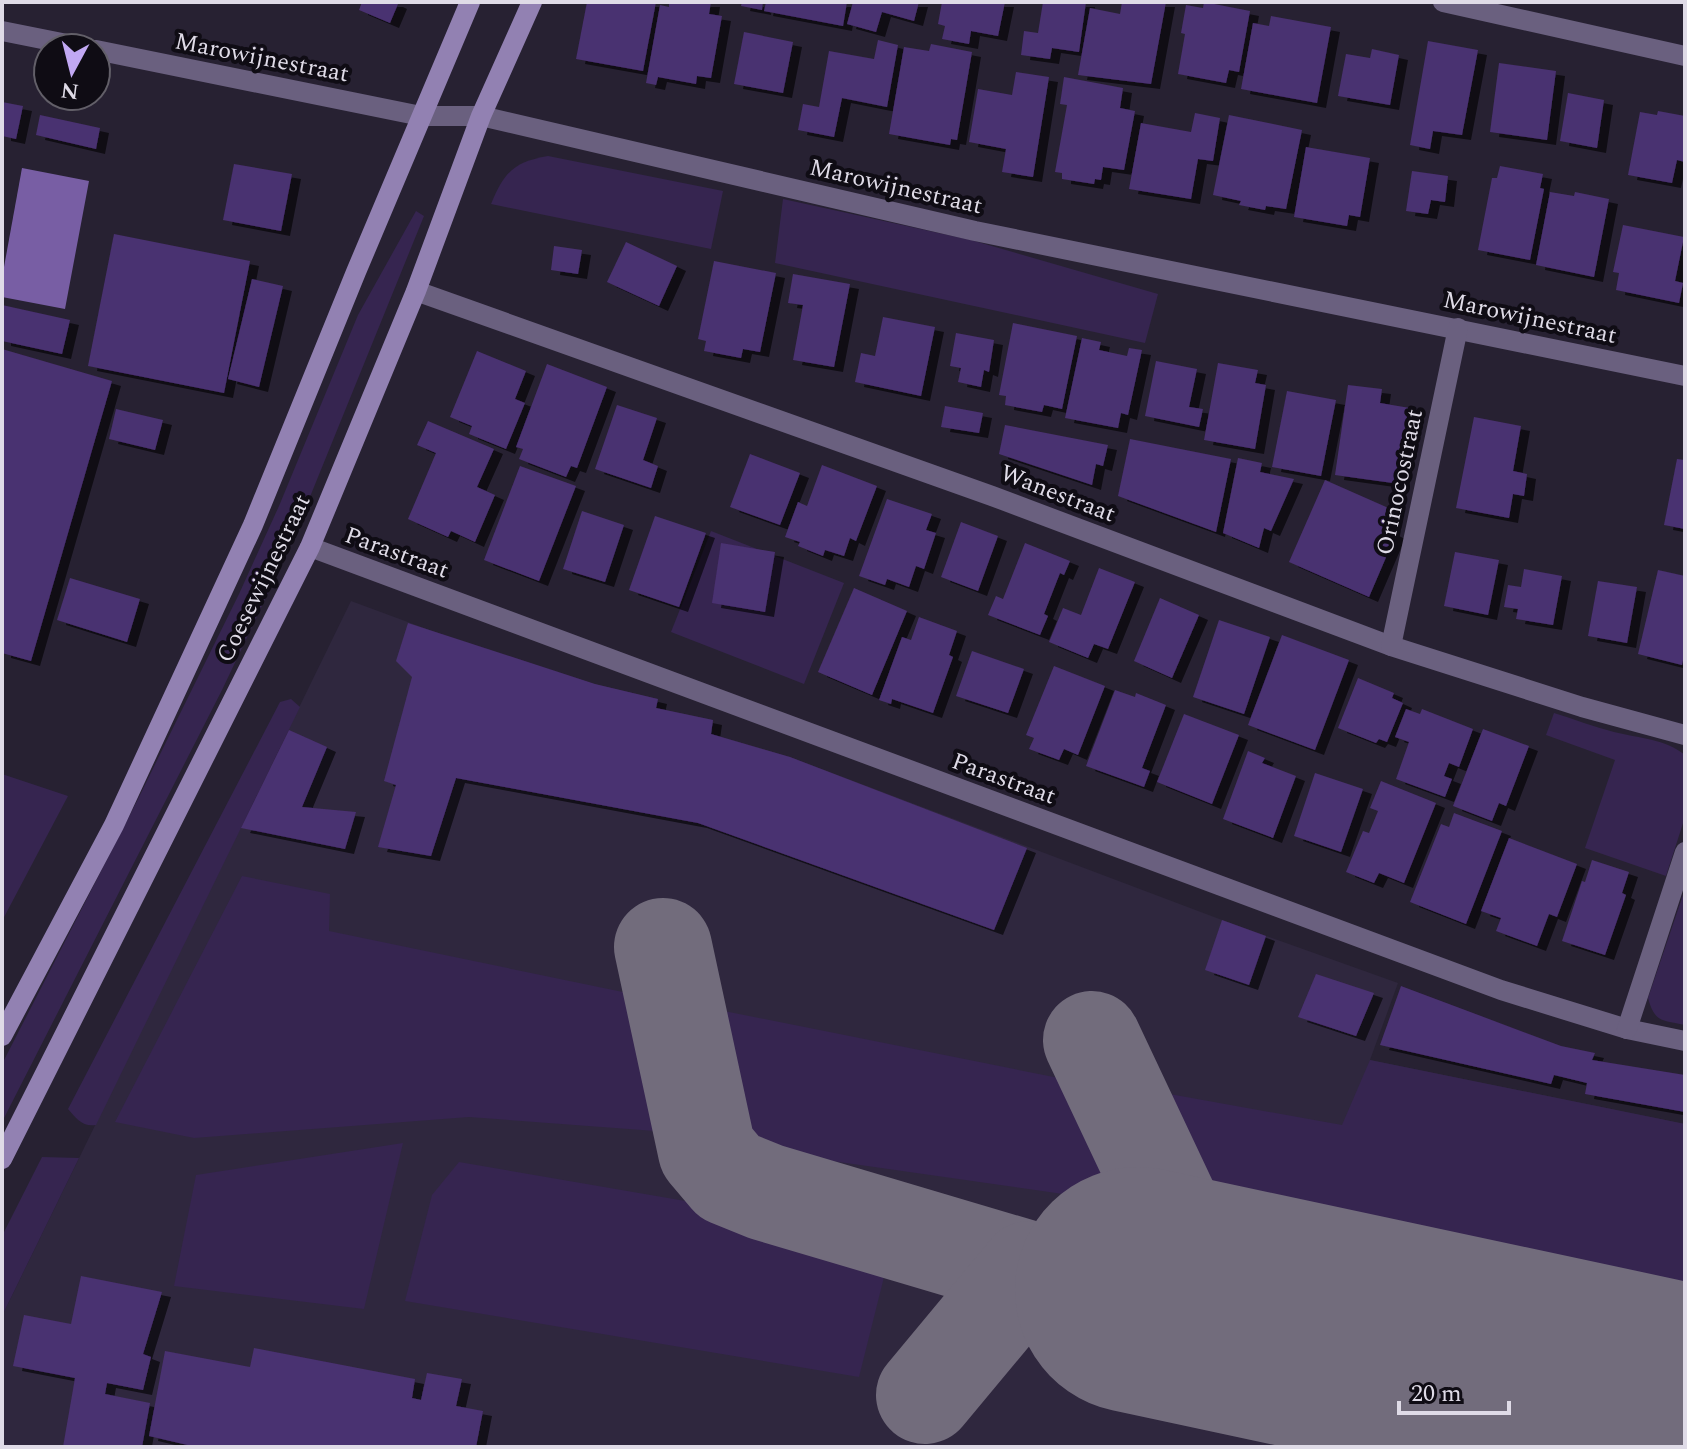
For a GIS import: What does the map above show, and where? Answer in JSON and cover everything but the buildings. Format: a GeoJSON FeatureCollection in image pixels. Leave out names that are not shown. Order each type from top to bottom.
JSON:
{"type":"FeatureCollection","features":[{"type":"Feature","properties":{"kind":"main road","name":"Coesewijnestraat"},"geometry":{"type":"LineString","coordinates":[[2,1036],[114,825],[253,525],[470,2]]}},
{"type":"Feature","properties":{"kind":"main road","name":"Coesewijnestraat"},"geometry":{"type":"LineString","coordinates":[[2,1159],[310,547],[416,291],[481,116],[532,2]]}},
{"type":"Feature","properties":{"kind":"street"},"geometry":{"type":"LineString","coordinates":[[1443,2],[1685,56]]}},
{"type":"Feature","properties":{"kind":"street"},"geometry":{"type":"LineString","coordinates":[[2,31],[32,37]]}},
{"type":"Feature","properties":{"kind":"street","name":"Marowijnestraat"},"geometry":{"type":"LineString","coordinates":[[112,53],[421,116],[481,116],[975,231],[1685,376]]}},
{"type":"Feature","properties":{"kind":"street","name":"Wanestraat"},"geometry":{"type":"LineString","coordinates":[[416,291],[992,496],[1391,646],[1582,707],[1685,735]]}},
{"type":"Feature","properties":{"kind":"street","name":"Orinocostraat"},"geometry":{"type":"LineString","coordinates":[[1391,646],[1458,328]]}},
{"type":"Feature","properties":{"kind":"street","name":"Parastraat"},"geometry":{"type":"LineString","coordinates":[[310,547],[1501,990],[1627,1029],[1685,1041]]}},
{"type":"Feature","properties":{"kind":"street"},"geometry":{"type":"LineString","coordinates":[[1627,1029],[1685,852]]}},
{"type":"Feature","properties":{"kind":"shaded area"},"geometry":{"type":"Polygon","coordinates":[[[548,156],[723,191],[711,249],[491,204],[512,170],[518,165],[548,156]]]}},
{"type":"Feature","properties":{"kind":"shaded area"},"geometry":{"type":"Polygon","coordinates":[[[22,168],[89,181],[65,309],[2,297],[2,278],[22,168]]]}},
{"type":"Feature","properties":{"kind":"shaded area"},"geometry":{"type":"Polygon","coordinates":[[[783,199],[971,240],[1158,294],[1145,343],[775,263],[783,199]]]}},
{"type":"Feature","properties":{"kind":"shaded area"},"geometry":{"type":"Polygon","coordinates":[[[416,211],[424,216],[288,551],[222,690],[2,1122],[2,1064],[239,594],[358,315],[416,211]]]}},
{"type":"Feature","properties":{"kind":"shaded area"},"geometry":{"type":"Polygon","coordinates":[[[711,531],[844,583],[804,684],[671,632],[711,531]]]}},
{"type":"Feature","properties":{"kind":"shaded area"},"geometry":{"type":"Polygon","coordinates":[[[351,601],[470,645],[594,684],[658,699],[657,708],[713,720],[712,734],[790,757],[1398,983],[1370,1060],[1685,1124],[1685,1447],[2,1447],[2,1316],[351,601]]]}},
{"type":"Feature","properties":{"kind":"shaded area"},"geometry":{"type":"Polygon","coordinates":[[[291,699],[300,707],[96,1125],[83,1123],[68,1109],[280,702],[291,699]]]}},
{"type":"Feature","properties":{"kind":"shaded area"},"geometry":{"type":"Polygon","coordinates":[[[1554,713],[1606,730],[1661,742],[1685,755],[1685,817],[1666,876],[1585,848],[1615,760],[1546,735],[1554,713]]]}},
{"type":"Feature","properties":{"kind":"shaded area"},"geometry":{"type":"Polygon","coordinates":[[[2,774],[68,796],[2,921],[2,774]]]}},
{"type":"Feature","properties":{"kind":"shaded area"},"geometry":{"type":"Polygon","coordinates":[[[242,876],[330,894],[329,931],[647,997],[682,1133],[469,1117],[194,1138],[115,1122],[242,876]]]}},
{"type":"Feature","properties":{"kind":"shaded area"},"geometry":{"type":"Polygon","coordinates":[[[1685,889],[1685,1025],[1660,1019],[1648,998],[1685,889]]]}},
{"type":"Feature","properties":{"kind":"shaded area"},"geometry":{"type":"Polygon","coordinates":[[[704,1007],[1084,1083],[1119,1202],[748,1149],[704,1007]]]}},
{"type":"Feature","properties":{"kind":"shaded area"},"geometry":{"type":"Polygon","coordinates":[[[1370,1060],[1685,1124],[1685,1304],[1167,1188],[1153,1091],[1342,1125],[1370,1060]]]}},
{"type":"Feature","properties":{"kind":"shaded area"},"geometry":{"type":"Polygon","coordinates":[[[403,1143],[364,1309],[174,1286],[196,1175],[403,1143]]]}},
{"type":"Feature","properties":{"kind":"shaded area"},"geometry":{"type":"Polygon","coordinates":[[[42,1157],[79,1158],[2,1316],[2,1236],[42,1157]]]}},
{"type":"Feature","properties":{"kind":"shaded area"},"geometry":{"type":"Polygon","coordinates":[[[459,1162],[894,1237],[859,1377],[405,1301],[432,1195],[459,1162]]]}},
{"type":"Feature","properties":{"kind":"taxiway"},"geometry":{"type":"LineString","coordinates":[[663,947],[707,1151],[729,1177],[766,1192],[1029,1270]]}},
{"type":"Feature","properties":{"kind":"taxiway"},"geometry":{"type":"LineString","coordinates":[[1092,1040],[1218,1307]]}},
{"type":"Feature","properties":{"kind":"taxiway"},"geometry":{"type":"LineString","coordinates":[[925,1395],[1029,1270],[1138,1290]]}},
{"type":"Feature","properties":{"kind":"runway"},"geometry":{"type":"LineString","coordinates":[[1138,1290],[1685,1407]]}}]}
